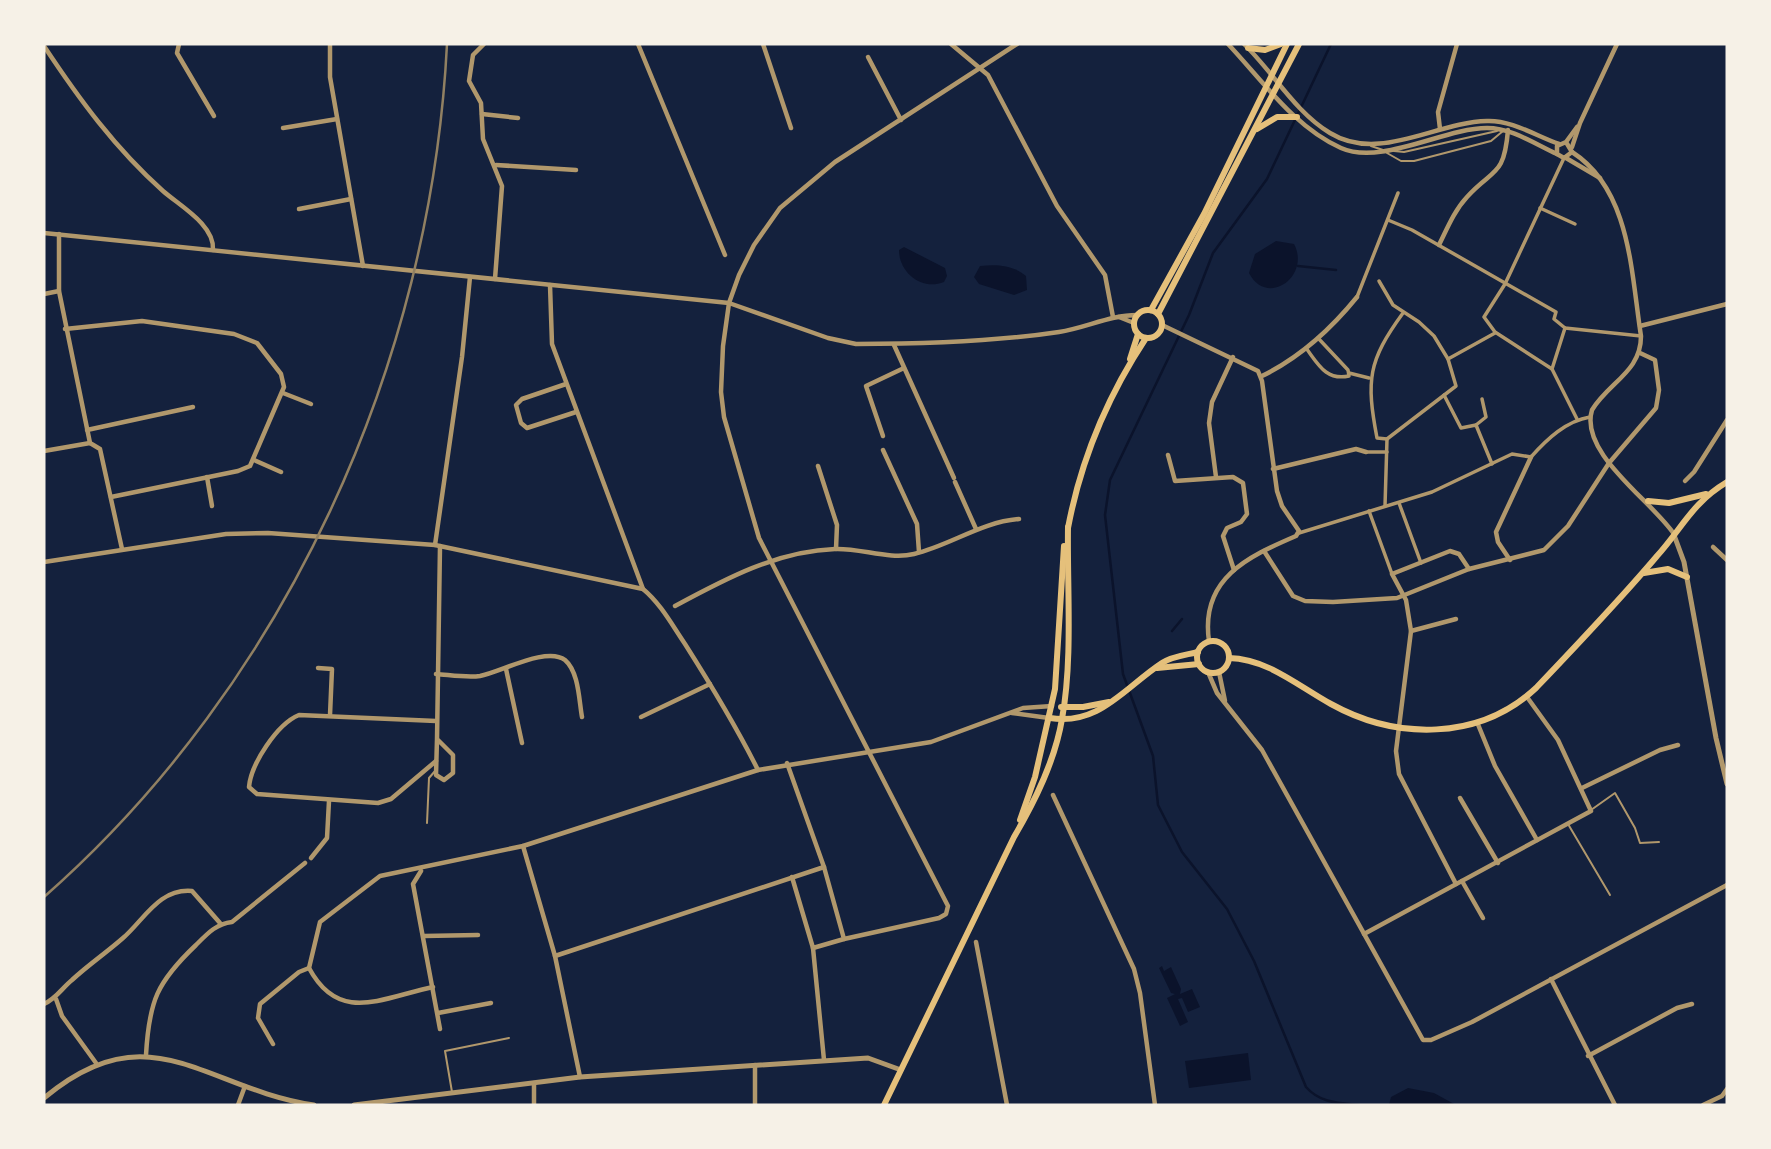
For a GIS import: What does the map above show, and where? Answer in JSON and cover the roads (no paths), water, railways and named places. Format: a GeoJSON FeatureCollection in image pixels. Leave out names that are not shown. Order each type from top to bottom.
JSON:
{"type":"FeatureCollection","features":[{"type":"Feature","properties":{"kind":"main road"},"geometry":{"type":"LineString","coordinates":[[1246,46],[1265,50],[1281,44]]}},
{"type":"Feature","properties":{"kind":"main road"},"geometry":{"type":"LineString","coordinates":[[1154,312],[1287,44]]}},
{"type":"Feature","properties":{"kind":"main road"},"geometry":{"type":"LineString","coordinates":[[1154,312],[1255,131],[1299,44]]}},
{"type":"Feature","properties":{"kind":"main road"},"geometry":{"type":"LineString","coordinates":[[1255,131],[1269,120],[1287,113],[1300,120]]}},
{"type":"Feature","properties":{"kind":"main road"},"geometry":{"type":"LineString","coordinates":[[1014,837],[1035,777],[1050,718],[1062,558],[1091,439],[1130,360],[1138,334],[1134,323],[1137,315],[1154,312]]}},
{"type":"Feature","properties":{"kind":"main road"},"geometry":{"type":"LineString","coordinates":[[1130,360],[1146,338],[1156,335],[1162,325],[1154,312]]}},
{"type":"Feature","properties":{"kind":"main road"},"geometry":{"type":"LineString","coordinates":[[1138,334],[1146,338]]}},
{"type":"Feature","properties":{"kind":"main road"},"geometry":{"type":"LineString","coordinates":[[1229,658],[1252,660],[1269,667],[1367,722],[1399,729],[1445,730],[1477,722],[1527,697],[1642,573],[1708,494],[1727,482]]}},
{"type":"Feature","properties":{"kind":"main road"},"geometry":{"type":"LineString","coordinates":[[1648,501],[1670,503],[1708,494]]}},
{"type":"Feature","properties":{"kind":"main road"},"geometry":{"type":"LineString","coordinates":[[884,1105],[1014,837],[1035,800],[1062,720],[1068,527]]}},
{"type":"Feature","properties":{"kind":"main road"},"geometry":{"type":"LineString","coordinates":[[1642,573],[1668,569],[1687,577]]}},
{"type":"Feature","properties":{"kind":"main road"},"geometry":{"type":"LineString","coordinates":[[1050,718],[1062,720],[1092,715],[1171,658],[1198,652],[1209,642],[1223,645],[1229,658],[1226,666],[1219,672],[1208,672],[1199,664],[1198,652]]}},
{"type":"Feature","properties":{"kind":"main road"},"geometry":{"type":"LineString","coordinates":[[1156,668],[1199,664]]}},
{"type":"Feature","properties":{"kind":"main road"},"geometry":{"type":"LineString","coordinates":[[1052,706],[1109,702]]}},
{"type":"Feature","properties":{"kind":"street"},"geometry":{"type":"LineString","coordinates":[[179,44],[177,53],[214,116]]}},
{"type":"Feature","properties":{"kind":"street"},"geometry":{"type":"LineString","coordinates":[[330,44],[330,77],[363,266]]}},
{"type":"Feature","properties":{"kind":"street"},"geometry":{"type":"LineString","coordinates":[[484,44],[475,46],[470,62],[469,80],[481,103],[483,139],[496,165],[502,193],[495,279]]}},
{"type":"Feature","properties":{"kind":"street"},"geometry":{"type":"LineString","coordinates":[[638,44],[725,255]]}},
{"type":"Feature","properties":{"kind":"street"},"geometry":{"type":"LineString","coordinates":[[763,44],[791,128]]}},
{"type":"Feature","properties":{"kind":"street"},"geometry":{"type":"LineString","coordinates":[[951,44],[982,67],[1057,206],[1105,275],[1116,316]]}},
{"type":"Feature","properties":{"kind":"street"},"geometry":{"type":"LineString","coordinates":[[813,948],[939,918],[946,914],[948,906],[870,751],[769,561],[744,492],[721,392],[729,303],[747,259],[780,208],[817,175],[1017,44]]}},
{"type":"Feature","properties":{"kind":"street"},"geometry":{"type":"LineString","coordinates":[[1228,44],[1275,94],[1287,113]]}},
{"type":"Feature","properties":{"kind":"street"},"geometry":{"type":"LineString","coordinates":[[1440,130],[1438,112],[1457,44]]}},
{"type":"Feature","properties":{"kind":"street"},"geometry":{"type":"LineString","coordinates":[[1577,419],[1552,369],[1495,332],[1484,317],[1505,284],[1565,158],[1572,150],[1580,123],[1617,44]]}},
{"type":"Feature","properties":{"kind":"street"},"geometry":{"type":"LineString","coordinates":[[44,46],[106,133],[142,172],[208,231],[213,250]]}},
{"type":"Feature","properties":{"kind":"street"},"geometry":{"type":"LineString","coordinates":[[1246,46],[1307,114],[1331,133],[1348,141],[1366,145],[1486,121],[1507,128],[1601,178]]}},
{"type":"Feature","properties":{"kind":"street"},"geometry":{"type":"LineString","coordinates":[[868,57],[901,120]]}},
{"type":"Feature","properties":{"kind":"street"},"geometry":{"type":"LineString","coordinates":[[482,114],[518,118]]}},
{"type":"Feature","properties":{"kind":"street"},"geometry":{"type":"LineString","coordinates":[[284,128],[337,119]]}},
{"type":"Feature","properties":{"kind":"street"},"geometry":{"type":"LineString","coordinates":[[1300,120],[1313,132],[1344,150],[1387,150],[1471,129],[1521,129],[1559,144],[1566,142],[1580,123]]}},
{"type":"Feature","properties":{"kind":"street"},"geometry":{"type":"LineString","coordinates":[[1439,245],[1465,198],[1495,175],[1503,158],[1507,128]]}},
{"type":"Feature","properties":{"kind":"street"},"geometry":{"type":"LineString","coordinates":[[1566,142],[1601,178],[1620,215],[1642,336],[1640,353],[1632,368],[1596,403],[1590,417],[1594,442],[1609,463],[1648,501],[1674,534],[1687,577],[1727,784]]}},
{"type":"Feature","properties":{"kind":"street"},"geometry":{"type":"LineString","coordinates":[[1557,153],[1559,144]]}},
{"type":"Feature","properties":{"kind":"street"},"geometry":{"type":"LineString","coordinates":[[496,165],[576,170]]}},
{"type":"Feature","properties":{"kind":"street"},"geometry":{"type":"LineString","coordinates":[[1262,376],[1306,348],[1357,297],[1398,193]]}},
{"type":"Feature","properties":{"kind":"street"},"geometry":{"type":"LineString","coordinates":[[299,209],[351,199]]}},
{"type":"Feature","properties":{"kind":"street"},"geometry":{"type":"LineString","coordinates":[[1540,208],[1575,224]]}},
{"type":"Feature","properties":{"kind":"street"},"geometry":{"type":"LineString","coordinates":[[1388,220],[1439,245],[1556,312],[1557,324],[1565,328],[1642,336]]}},
{"type":"Feature","properties":{"kind":"street"},"geometry":{"type":"LineString","coordinates":[[44,233],[729,303],[828,338],[856,344],[893,344],[1063,332],[1116,316],[1137,315]]}},
{"type":"Feature","properties":{"kind":"street"},"geometry":{"type":"LineString","coordinates":[[59,234],[59,291],[90,443]]}},
{"type":"Feature","properties":{"kind":"street"},"geometry":{"type":"LineString","coordinates":[[437,739],[452,752],[453,773],[447,779],[439,780],[436,770],[437,545],[470,277]]}},
{"type":"Feature","properties":{"kind":"street"},"geometry":{"type":"LineString","coordinates":[[1379,281],[1393,305],[1434,336],[1448,359],[1456,388],[1387,439],[1377,438],[1369,378],[1387,335],[1403,313]]}},
{"type":"Feature","properties":{"kind":"street"},"geometry":{"type":"LineString","coordinates":[[550,285],[549,329],[576,412],[643,589],[663,610],[710,684],[758,770]]}},
{"type":"Feature","properties":{"kind":"street"},"geometry":{"type":"LineString","coordinates":[[44,294],[59,291]]}},
{"type":"Feature","properties":{"kind":"street"},"geometry":{"type":"LineString","coordinates":[[1640,326],[1727,304]]}},
{"type":"Feature","properties":{"kind":"street"},"geometry":{"type":"LineString","coordinates":[[1116,316],[1134,323]]}},
{"type":"Feature","properties":{"kind":"street"},"geometry":{"type":"LineString","coordinates":[[65,328],[142,321],[244,337],[257,343],[283,378],[283,393],[254,460],[245,469],[111,497]]}},
{"type":"Feature","properties":{"kind":"street"},"geometry":{"type":"LineString","coordinates":[[1162,325],[1178,330],[1253,367],[1262,376],[1273,469],[1282,506],[1299,533]]}},
{"type":"Feature","properties":{"kind":"street"},"geometry":{"type":"LineString","coordinates":[[1552,369],[1565,328]]}},
{"type":"Feature","properties":{"kind":"street"},"geometry":{"type":"LineString","coordinates":[[1448,359],[1495,332]]}},
{"type":"Feature","properties":{"kind":"street"},"geometry":{"type":"LineString","coordinates":[[1318,337],[1349,373],[1369,378]]}},
{"type":"Feature","properties":{"kind":"street"},"geometry":{"type":"LineString","coordinates":[[893,344],[976,529]]}},
{"type":"Feature","properties":{"kind":"street"},"geometry":{"type":"LineString","coordinates":[[1306,348],[1328,375],[1342,377],[1349,373]]}},
{"type":"Feature","properties":{"kind":"street"},"geometry":{"type":"LineString","coordinates":[[1264,551],[1286,588],[1298,599],[1370,602],[1404,595],[1469,569],[1544,550],[1568,526],[1609,463],[1646,421],[1659,399],[1655,360],[1640,353]]}},
{"type":"Feature","properties":{"kind":"street"},"geometry":{"type":"LineString","coordinates":[[1216,477],[1209,423],[1212,402],[1233,357]]}},
{"type":"Feature","properties":{"kind":"street"},"geometry":{"type":"LineString","coordinates":[[883,436],[866,386],[904,368]]}},
{"type":"Feature","properties":{"kind":"street"},"geometry":{"type":"LineString","coordinates":[[566,384],[522,399],[516,405],[516,410],[527,428],[576,412]]}},
{"type":"Feature","properties":{"kind":"street"},"geometry":{"type":"LineString","coordinates":[[283,393],[310,404]]}},
{"type":"Feature","properties":{"kind":"street"},"geometry":{"type":"LineString","coordinates":[[1444,395],[1461,428],[1476,425],[1486,417],[1482,399]]}},
{"type":"Feature","properties":{"kind":"street"},"geometry":{"type":"LineString","coordinates":[[87,430],[192,407]]}},
{"type":"Feature","properties":{"kind":"street"},"geometry":{"type":"LineString","coordinates":[[1510,559],[1498,542],[1496,532],[1531,457],[1577,419],[1590,417]]}},
{"type":"Feature","properties":{"kind":"street"},"geometry":{"type":"LineString","coordinates":[[1685,481],[1694,472],[1727,421]]}},
{"type":"Feature","properties":{"kind":"street"},"geometry":{"type":"LineString","coordinates":[[1476,425],[1492,464]]}},
{"type":"Feature","properties":{"kind":"street"},"geometry":{"type":"LineString","coordinates":[[1385,506],[1387,439]]}},
{"type":"Feature","properties":{"kind":"street"},"geometry":{"type":"LineString","coordinates":[[44,451],[90,443],[100,449],[122,549]]}},
{"type":"Feature","properties":{"kind":"street"},"geometry":{"type":"LineString","coordinates":[[1273,469],[1356,449],[1366,453],[1387,452]]}},
{"type":"Feature","properties":{"kind":"street"},"geometry":{"type":"LineString","coordinates":[[883,450],[917,524],[919,552]]}},
{"type":"Feature","properties":{"kind":"street"},"geometry":{"type":"LineString","coordinates":[[1168,454],[1175,481],[1237,477],[1243,483],[1246,517],[1227,528],[1223,536],[1234,570]]}},
{"type":"Feature","properties":{"kind":"street"},"geometry":{"type":"LineString","coordinates":[[1209,642],[1207,623],[1210,606],[1224,580],[1234,570],[1264,551],[1299,533],[1432,492],[1512,454],[1531,457]]}},
{"type":"Feature","properties":{"kind":"street"},"geometry":{"type":"LineString","coordinates":[[254,460],[281,472]]}},
{"type":"Feature","properties":{"kind":"street"},"geometry":{"type":"LineString","coordinates":[[818,466],[837,525],[836,549]]}},
{"type":"Feature","properties":{"kind":"street"},"geometry":{"type":"LineString","coordinates":[[207,478],[212,506]]}},
{"type":"Feature","properties":{"kind":"street"},"geometry":{"type":"LineString","coordinates":[[1399,503],[1421,563]]}},
{"type":"Feature","properties":{"kind":"street"},"geometry":{"type":"LineString","coordinates":[[1369,511],[1392,574],[1404,595],[1411,631],[1396,751],[1401,782],[1483,918]]}},
{"type":"Feature","properties":{"kind":"street"},"geometry":{"type":"LineString","coordinates":[[675,606],[769,561],[836,549],[897,556],[919,552],[976,529],[1019,519]]}},
{"type":"Feature","properties":{"kind":"street"},"geometry":{"type":"LineString","coordinates":[[44,562],[226,534],[342,536],[437,545],[643,589]]}},
{"type":"Feature","properties":{"kind":"street"},"geometry":{"type":"LineString","coordinates":[[1713,547],[1726,556]]}},
{"type":"Feature","properties":{"kind":"street"},"geometry":{"type":"LineString","coordinates":[[1392,574],[1450,551],[1459,554],[1469,569]]}},
{"type":"Feature","properties":{"kind":"street"},"geometry":{"type":"LineString","coordinates":[[1411,631],[1456,619]]}},
{"type":"Feature","properties":{"kind":"street"},"geometry":{"type":"LineString","coordinates":[[436,674],[478,676],[547,656],[565,661],[574,674],[582,718]]}},
{"type":"Feature","properties":{"kind":"street"},"geometry":{"type":"LineString","coordinates":[[318,668],[331,669],[330,715]]}},
{"type":"Feature","properties":{"kind":"street"},"geometry":{"type":"LineString","coordinates":[[506,668],[522,743]]}},
{"type":"Feature","properties":{"kind":"street"},"geometry":{"type":"LineString","coordinates":[[1208,672],[1217,693],[1262,750],[1423,1040],[1431,1040],[1472,1022],[1727,885]]}},
{"type":"Feature","properties":{"kind":"street"},"geometry":{"type":"LineString","coordinates":[[1219,672],[1225,702]]}},
{"type":"Feature","properties":{"kind":"street"},"geometry":{"type":"LineString","coordinates":[[641,717],[710,684]]}},
{"type":"Feature","properties":{"kind":"street"},"geometry":{"type":"LineString","coordinates":[[1364,934],[1591,811],[1558,740],[1527,697]]}},
{"type":"Feature","properties":{"kind":"street"},"geometry":{"type":"LineString","coordinates":[[433,987],[344,1003],[320,989],[309,968],[320,922],[375,878],[523,846],[758,770],[787,763],[931,742],[1023,708],[1052,706]]}},
{"type":"Feature","properties":{"kind":"street"},"geometry":{"type":"LineString","coordinates":[[1008,713],[1050,718]]}},
{"type":"Feature","properties":{"kind":"street"},"geometry":{"type":"LineString","coordinates":[[436,721],[299,715],[288,720],[251,773],[249,787],[257,794],[329,801],[386,802],[436,761]]}},
{"type":"Feature","properties":{"kind":"street"},"geometry":{"type":"LineString","coordinates":[[1477,722],[1495,766],[1537,840]]}},
{"type":"Feature","properties":{"kind":"street"},"geometry":{"type":"LineString","coordinates":[[1582,788],[1660,750],[1678,745]]}},
{"type":"Feature","properties":{"kind":"street"},"geometry":{"type":"LineString","coordinates":[[787,763],[824,867],[844,939]]}},
{"type":"Feature","properties":{"kind":"street"},"geometry":{"type":"LineString","coordinates":[[1053,795],[1134,969],[1140,993],[1155,1105]]}},
{"type":"Feature","properties":{"kind":"street"},"geometry":{"type":"LineString","coordinates":[[1460,798],[1497,863]]}},
{"type":"Feature","properties":{"kind":"street"},"geometry":{"type":"LineString","coordinates":[[310,858],[327,838],[329,801]]}},
{"type":"Feature","properties":{"kind":"street"},"geometry":{"type":"LineString","coordinates":[[523,846],[555,956],[580,1077]]}},
{"type":"Feature","properties":{"kind":"street"},"geometry":{"type":"LineString","coordinates":[[146,1055],[149,1013],[161,982],[169,970],[220,923],[232,922],[305,863]]}},
{"type":"Feature","properties":{"kind":"street"},"geometry":{"type":"LineString","coordinates":[[555,956],[824,867]]}},
{"type":"Feature","properties":{"kind":"street"},"geometry":{"type":"LineString","coordinates":[[421,870],[413,884],[440,1029]]}},
{"type":"Feature","properties":{"kind":"street"},"geometry":{"type":"LineString","coordinates":[[792,877],[813,948],[824,1060]]}},
{"type":"Feature","properties":{"kind":"street"},"geometry":{"type":"LineString","coordinates":[[44,1004],[56,999],[69,982],[126,936],[141,917],[167,896],[182,890],[192,891],[220,923]]}},
{"type":"Feature","properties":{"kind":"street"},"geometry":{"type":"LineString","coordinates":[[424,936],[478,935]]}},
{"type":"Feature","properties":{"kind":"street"},"geometry":{"type":"LineString","coordinates":[[975,942],[1007,1105]]}},
{"type":"Feature","properties":{"kind":"street"},"geometry":{"type":"LineString","coordinates":[[273,1044],[258,1017],[260,1004],[299,972],[309,968]]}},
{"type":"Feature","properties":{"kind":"street"},"geometry":{"type":"LineString","coordinates":[[1551,979],[1615,1105]]}},
{"type":"Feature","properties":{"kind":"street"},"geometry":{"type":"LineString","coordinates":[[56,999],[62,1016],[96,1063]]}},
{"type":"Feature","properties":{"kind":"street"},"geometry":{"type":"LineString","coordinates":[[438,1013],[491,1003]]}},
{"type":"Feature","properties":{"kind":"street"},"geometry":{"type":"LineString","coordinates":[[1588,1056],[1677,1008],[1692,1004]]}},
{"type":"Feature","properties":{"kind":"street"},"geometry":{"type":"LineString","coordinates":[[44,1098],[75,1073],[96,1063],[146,1055],[190,1065],[245,1086],[314,1105]]}},
{"type":"Feature","properties":{"kind":"street"},"geometry":{"type":"LineString","coordinates":[[354,1105],[580,1077],[824,1060],[867,1058],[901,1070]]}},
{"type":"Feature","properties":{"kind":"street"},"geometry":{"type":"LineString","coordinates":[[755,1065],[755,1105]]}},
{"type":"Feature","properties":{"kind":"street"},"geometry":{"type":"LineString","coordinates":[[534,1083],[534,1105]]}},
{"type":"Feature","properties":{"kind":"street"},"geometry":{"type":"LineString","coordinates":[[238,1105],[245,1086]]}},
{"type":"Feature","properties":{"kind":"street"},"geometry":{"type":"LineString","coordinates":[[1703,1105],[1722,1096],[1727,1089]]}},
{"type":"Feature","properties":{"kind":"lane"},"geometry":{"type":"LineString","coordinates":[[1366,145],[1387,150],[1401,161],[1414,161],[1491,141],[1507,128]]}},
{"type":"Feature","properties":{"kind":"lane"},"geometry":{"type":"LineString","coordinates":[[427,823],[429,778],[436,770]]}},
{"type":"Feature","properties":{"kind":"lane"},"geometry":{"type":"LineString","coordinates":[[1591,811],[1615,793],[1636,828],[1640,843],[1659,842]]}},
{"type":"Feature","properties":{"kind":"lane"},"geometry":{"type":"LineString","coordinates":[[1568,824],[1610,895]]}},
{"type":"Feature","properties":{"kind":"lane"},"geometry":{"type":"LineString","coordinates":[[452,1092],[445,1051],[509,1038]]}},
{"type":"Feature","properties":{"kind":"water"},"geometry":{"type":"Polygon","coordinates":[[[1276,241],[1294,244],[1298,256],[1297,267],[1285,284],[1266,288],[1257,283],[1249,273],[1255,254],[1276,241]]]}},
{"type":"Feature","properties":{"kind":"water"},"geometry":{"type":"Polygon","coordinates":[[[904,247],[945,268],[947,276],[944,282],[928,284],[907,273],[899,250],[904,247]]]}},
{"type":"Feature","properties":{"kind":"water"},"geometry":{"type":"Polygon","coordinates":[[[999,265],[1016,270],[1026,276],[1027,290],[1014,295],[979,284],[974,277],[980,266],[999,265]]]}},
{"type":"Feature","properties":{"kind":"water"},"geometry":{"type":"Polygon","coordinates":[[[1162,966],[1164,971],[1171,967],[1181,989],[1180,994],[1192,989],[1200,1007],[1188,1012],[1182,998],[1178,999],[1188,1022],[1180,1026],[1167,998],[1175,994],[1171,993],[1159,968],[1162,966]]]}},
{"type":"Feature","properties":{"kind":"water"},"geometry":{"type":"Polygon","coordinates":[[[1248,1053],[1251,1080],[1189,1088],[1185,1061],[1248,1053]]]}},
{"type":"Feature","properties":{"kind":"water"},"geometry":{"type":"Polygon","coordinates":[[[1408,1088],[1434,1093],[1456,1105],[1389,1105],[1391,1097],[1408,1088]]]}},
{"type":"Feature","properties":{"kind":"waterway"},"geometry":{"type":"LineString","coordinates":[[1331,44],[1267,179],[1213,253],[1189,315],[1110,480],[1105,515],[1123,674],[1153,756],[1158,805],[1182,852],[1227,909],[1254,961],[1306,1087],[1323,1099],[1359,1105]]}},
{"type":"Feature","properties":{"kind":"waterway"},"geometry":{"type":"LineString","coordinates":[[1298,266],[1336,270]]}},
{"type":"Feature","properties":{"kind":"waterway"},"geometry":{"type":"LineString","coordinates":[[1172,631],[1182,619]]}},
{"type":"Feature","properties":{"kind":"railway"},"geometry":{"type":"LineString","coordinates":[[44,897],[130,812],[207,719],[274,618],[330,511],[376,398],[411,282],[435,164],[447,44]]}}]}
